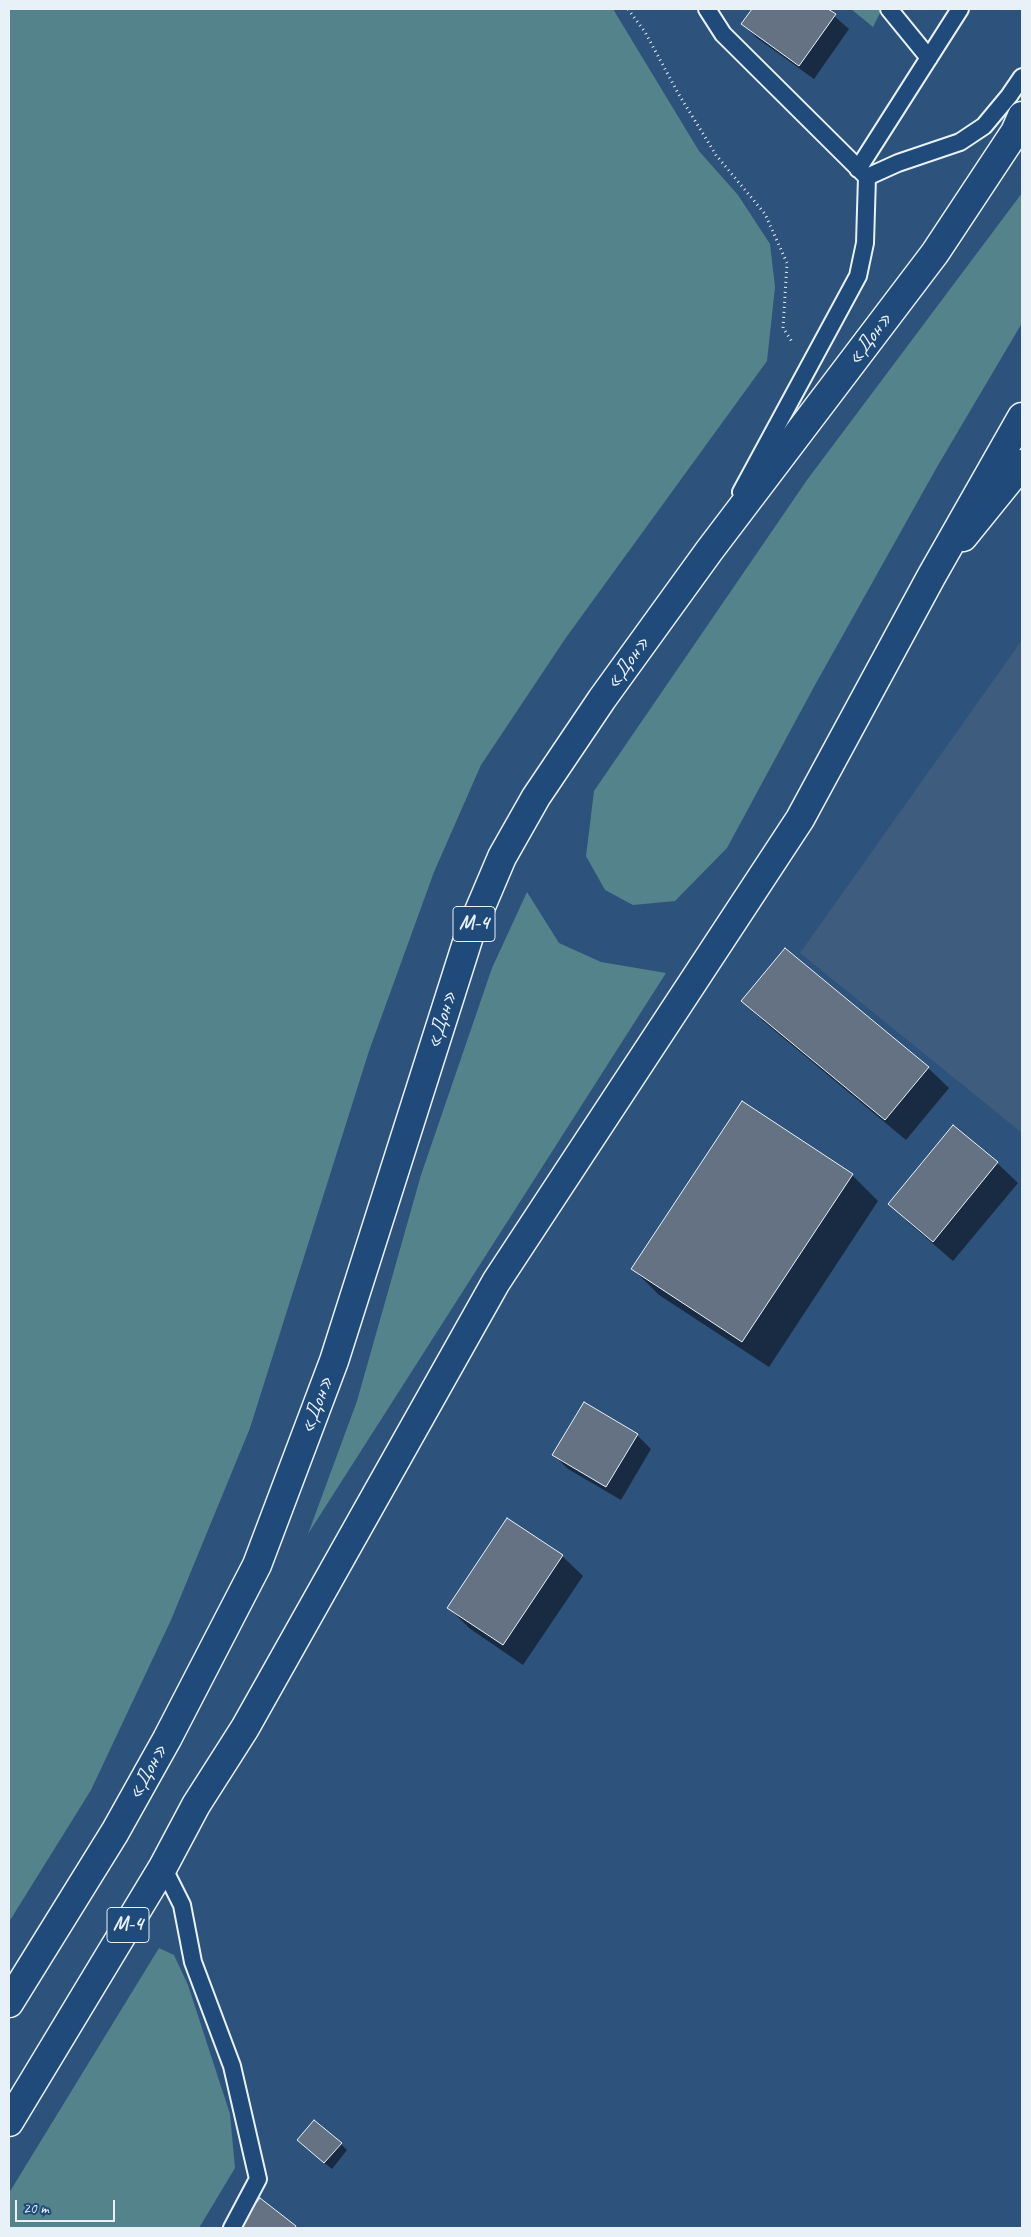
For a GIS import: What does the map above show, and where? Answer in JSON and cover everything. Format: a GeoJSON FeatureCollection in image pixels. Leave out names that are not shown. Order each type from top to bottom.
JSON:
{"type":"FeatureCollection","features":[{"type":"Feature","properties":{"kind":"main road","name":"«Дон»"},"geometry":{"type":"LineString","coordinates":[[9,2003],[115,1832],[167,1739],[257,1565],[334,1360],[471,930],[502,857],[536,797],[602,699],[709,551],[935,253],[1015,132],[1022,116]]}},
{"type":"Feature","properties":{"kind":"main road","name":"М-4"},"geometry":{"type":"LineString","coordinates":[[9,2122],[163,1867],[196,1805],[250,1719],[496,1282],[800,819],[930,577],[1022,417]]}},
{"type":"Feature","properties":{"kind":"main road","name":"М-4"},"geometry":{"type":"LineString","coordinates":[[930,577],[1022,464]]}},
{"type":"Feature","properties":{"kind":"lane"},"geometry":{"type":"LineString","coordinates":[[707,9],[723,34],[863,173]]}},
{"type":"Feature","properties":{"kind":"lane"},"geometry":{"type":"LineString","coordinates":[[889,9],[928,58]]}},
{"type":"Feature","properties":{"kind":"lane"},"geometry":{"type":"LineString","coordinates":[[863,173],[928,58],[960,9]]}},
{"type":"Feature","properties":{"kind":"lane"},"geometry":{"type":"LineString","coordinates":[[863,173],[898,164],[960,142],[984,126],[1010,96],[1022,77]]}},
{"type":"Feature","properties":{"kind":"lane","name":"М-4"},"geometry":{"type":"LineString","coordinates":[[709,551],[858,276],[865,243],[863,173]]}},
{"type":"Feature","properties":{"kind":"lane"},"geometry":{"type":"LineString","coordinates":[[163,1867],[182,1905],[192,1962],[232,2066],[258,2179],[232,2228]]}},
{"type":"Feature","properties":{"kind":"path"},"geometry":{"type":"LineString","coordinates":[[628,9],[645,32],[678,93],[716,155],[766,214],[787,263],[783,328],[809,366]]}},
{"type":"Feature","properties":{"kind":"shaded area"},"geometry":{"type":"Polygon","coordinates":[[[1022,640],[1022,1133],[800,953],[1022,640]]]}},
{"type":"Feature","properties":{"kind":"green space"},"geometry":{"type":"Polygon","coordinates":[[[9,9],[613,9],[699,151],[738,195],[770,244],[775,287],[767,361],[565,639],[481,765],[434,872],[369,1051],[250,1428],[171,1620],[91,1790],[9,1922],[9,9]]]}},
{"type":"Feature","properties":{"kind":"green space"},"geometry":{"type":"Polygon","coordinates":[[[851,9],[882,9],[873,27],[851,9]]]}},
{"type":"Feature","properties":{"kind":"green space"},"geometry":{"type":"Polygon","coordinates":[[[1022,193],[1022,323],[937,467],[815,685],[727,848],[675,901],[633,905],[605,890],[586,856],[594,791],[807,480],[1022,193]]]}},
{"type":"Feature","properties":{"kind":"green space"},"geometry":{"type":"Polygon","coordinates":[[[527,892],[559,943],[601,962],[666,973],[308,1534],[357,1401],[421,1175],[492,968],[527,892]]]}},
{"type":"Feature","properties":{"kind":"green space"},"geometry":{"type":"Polygon","coordinates":[[[159,1948],[174,1955],[188,1985],[230,2114],[235,2168],[199,2228],[9,2228],[9,2193],[159,1948]]]}},
{"type":"Feature","properties":{"kind":"building"},"geometry":{"type":"Polygon","coordinates":[[[752,9],[828,9],[836,14],[799,66],[741,24],[752,9]]]}},
{"type":"Feature","properties":{"kind":"building"},"geometry":{"type":"Polygon","coordinates":[[[785,948],[929,1067],[885,1120],[741,1001],[785,948]]]}},
{"type":"Feature","properties":{"kind":"building"},"geometry":{"type":"Polygon","coordinates":[[[742,1101],[853,1174],[742,1342],[631,1269],[742,1101]]]}},
{"type":"Feature","properties":{"kind":"building"},"geometry":{"type":"Polygon","coordinates":[[[953,1125],[998,1162],[933,1242],[888,1204],[953,1125]]]}},
{"type":"Feature","properties":{"kind":"building"},"geometry":{"type":"Polygon","coordinates":[[[584,1402],[638,1434],[606,1487],[552,1455],[584,1402]]]}},
{"type":"Feature","properties":{"kind":"building"},"geometry":{"type":"Polygon","coordinates":[[[507,1518],[563,1555],[503,1645],[447,1608],[507,1518]]]}},
{"type":"Feature","properties":{"kind":"building"},"geometry":{"type":"Polygon","coordinates":[[[314,2120],[342,2143],[324,2163],[297,2140],[314,2120]]]}},
{"type":"Feature","properties":{"kind":"building"},"geometry":{"type":"Polygon","coordinates":[[[260,2198],[296,2226],[295,2228],[236,2228],[260,2198]]]}}]}
